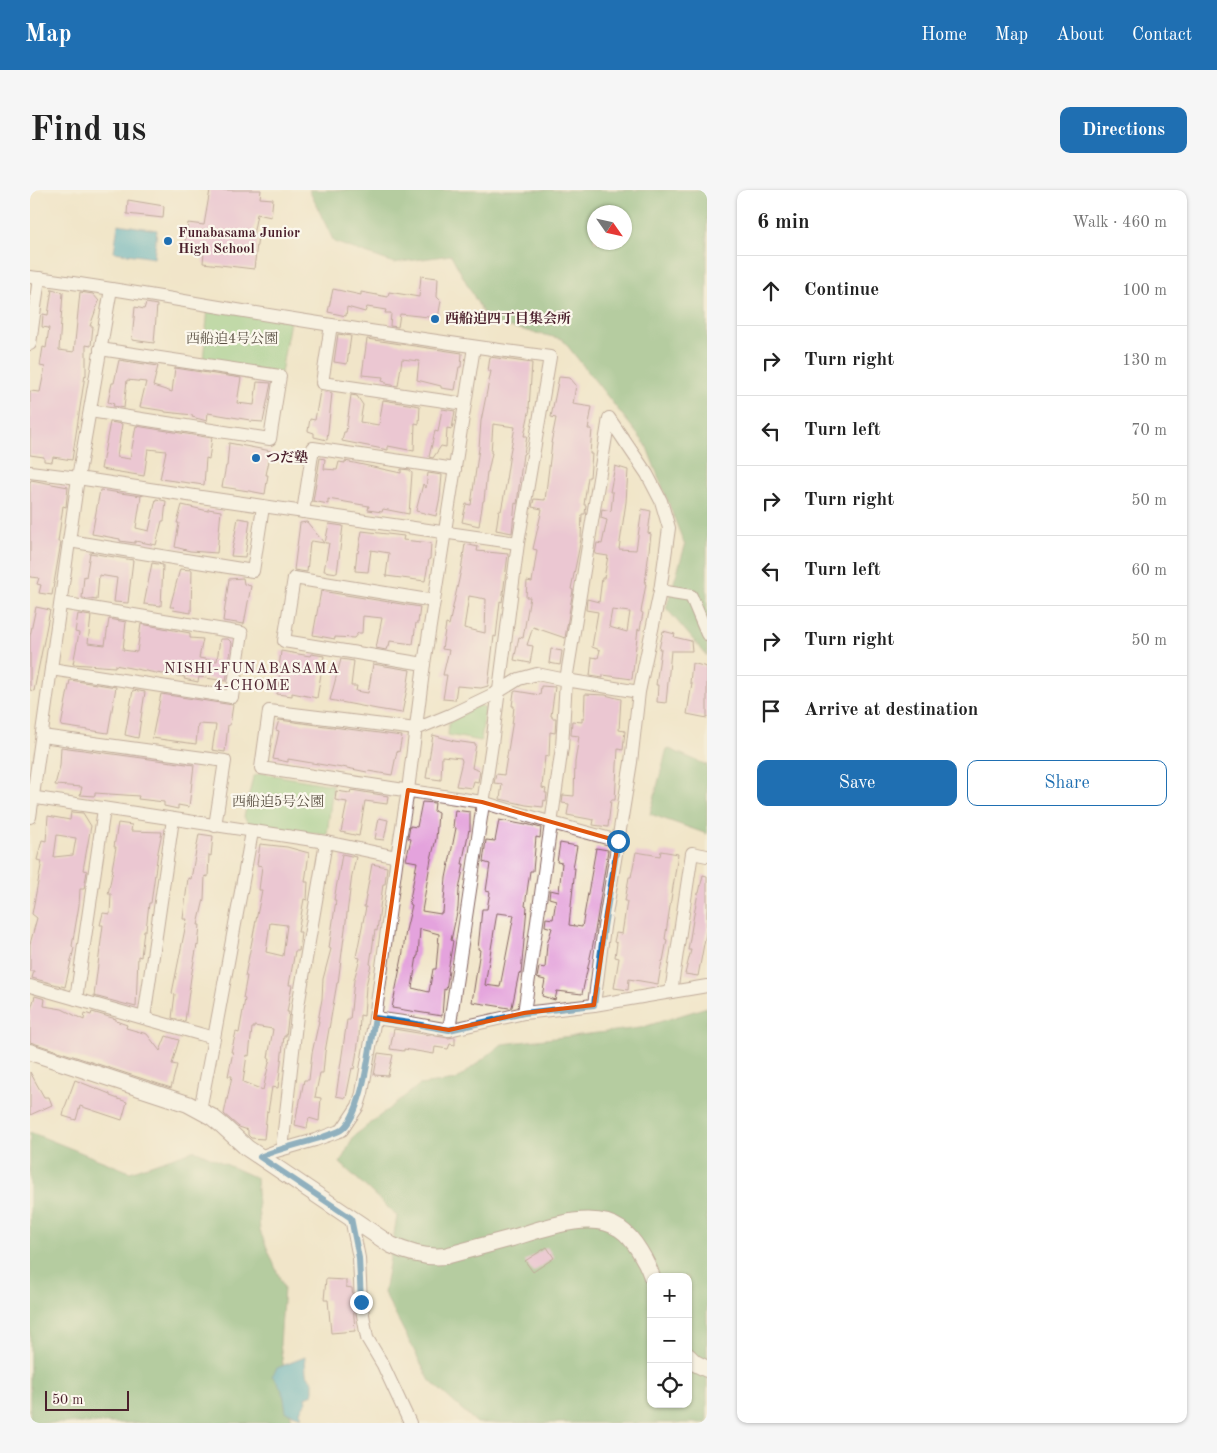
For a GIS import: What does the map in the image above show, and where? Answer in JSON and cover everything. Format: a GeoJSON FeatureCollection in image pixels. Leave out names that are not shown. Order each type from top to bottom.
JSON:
{"type":"FeatureCollection","features":[{"type":"Feature","properties":{"kind":"street"},"geometry":{"type":"LineString","coordinates":[[30,344],[35,278],[474,347],[550,357],[518,543],[492,744],[449,1030]]}},
{"type":"Feature","properties":{"kind":"street"},"geometry":{"type":"LineString","coordinates":[[30,817],[31,798],[42,736],[78,478],[111,289]]}},
{"type":"Feature","properties":{"kind":"street"},"geometry":{"type":"LineString","coordinates":[[331,325],[322,383],[465,404]]}},
{"type":"Feature","properties":{"kind":"street"},"geometry":{"type":"LineString","coordinates":[[260,1157],[342,1130],[358,1106],[362,1093],[375,1018],[396,857],[408,790],[424,664],[474,347]]}},
{"type":"Feature","properties":{"kind":"street"},"geometry":{"type":"LineString","coordinates":[[90,411],[270,439],[280,376],[100,348]]}},
{"type":"Feature","properties":{"kind":"street"},"geometry":{"type":"LineString","coordinates":[[524,1013],[562,747],[566,680],[610,418],[647,474],[661,501],[669,528],[660,591],[639,692],[631,762],[604,927],[594,1005]]}},
{"type":"Feature","properties":{"kind":"street"},"geometry":{"type":"LineString","coordinates":[[303,512],[313,448],[455,468]]}},
{"type":"Feature","properties":{"kind":"street"},"geometry":{"type":"LineString","coordinates":[[30,472],[518,543]]}},
{"type":"Feature","properties":{"kind":"street"},"geometry":{"type":"LineString","coordinates":[[69,541],[253,571],[263,506]]}},
{"type":"Feature","properties":{"kind":"street"},"geometry":{"type":"LineString","coordinates":[[424,664],[284,641],[294,578],[434,601]]}},
{"type":"Feature","properties":{"kind":"street"},"geometry":{"type":"LineString","coordinates":[[660,591],[691,596],[707,634]]}},
{"type":"Feature","properties":{"kind":"street"},"geometry":{"type":"LineString","coordinates":[[51,669],[232,697],[242,633],[61,602]]}},
{"type":"Feature","properties":{"kind":"street"},"geometry":{"type":"LineString","coordinates":[[618,841],[482,802],[261,768],[270,711],[416,729],[498,692],[520,679],[537,674],[639,692]]}},
{"type":"Feature","properties":{"kind":"street"},"geometry":{"type":"LineString","coordinates":[[42,736],[225,761],[215,826]]}},
{"type":"Feature","properties":{"kind":"street"},"geometry":{"type":"LineString","coordinates":[[31,798],[326,842],[396,857]]}},
{"type":"Feature","properties":{"kind":"street"},"geometry":{"type":"LineString","coordinates":[[76,999],[104,809]]}},
{"type":"Feature","properties":{"kind":"street"},"geometry":{"type":"LineString","coordinates":[[144,1018],[173,819]]}},
{"type":"Feature","properties":{"kind":"street"},"geometry":{"type":"LineString","coordinates":[[200,1110],[252,832]]}},
{"type":"Feature","properties":{"kind":"street"},"geometry":{"type":"LineString","coordinates":[[282,1149],[298,1006],[326,842]]}},
{"type":"Feature","properties":{"kind":"street"},"geometry":{"type":"LineString","coordinates":[[671,992],[692,853],[707,856]]}},
{"type":"Feature","properties":{"kind":"street"},"geometry":{"type":"LineString","coordinates":[[30,986],[214,1038]]}},
{"type":"Feature","properties":{"kind":"street"},"geometry":{"type":"LineString","coordinates":[[375,1018],[449,1030],[524,1013],[594,1005],[707,986]]}},
{"type":"Feature","properties":{"kind":"street"},"geometry":{"type":"LineString","coordinates":[[30,1052],[185,1102],[223,1126],[247,1148],[391,1245],[415,1255],[445,1256],[565,1223],[592,1221],[604,1222],[620,1228],[629,1237],[651,1273]]}},
{"type":"Feature","properties":{"kind":"street"},"geometry":{"type":"LineString","coordinates":[[351,1218],[359,1258],[361,1302],[367,1338],[383,1365],[410,1423]]}},
{"type":"Feature","properties":{"kind":"street"},"geometry":{"type":"LineString","coordinates":[[692,1359],[707,1369]]}},
{"type":"Feature","properties":{"kind":"highlighted area"},"geometry":{"type":"Polygon","coordinates":[[[408,790],[482,802],[618,841],[594,1005],[524,1013],[449,1030],[375,1018],[408,790]]]}},
{"type":"Feature","properties":{"kind":"green space"},"geometry":{"type":"Polygon","coordinates":[[[309,190],[707,190],[707,656],[666,608],[685,546],[646,445],[562,339],[488,322],[451,255],[394,263],[334,242],[309,190]]]}},
{"type":"Feature","properties":{"kind":"green space","name":"西船迫4号公園"},"geometry":{"type":"Polygon","coordinates":[[[208,308],[290,321],[281,373],[203,361],[208,308]]]}},
{"type":"Feature","properties":{"kind":"green space"},"geometry":{"type":"Polygon","coordinates":[[[479,705],[485,708],[481,741],[448,735],[449,723],[479,705]]]}},
{"type":"Feature","properties":{"kind":"green space"},"geometry":{"type":"Polygon","coordinates":[[[667,748],[707,765],[707,834],[650,814],[667,748]]]}},
{"type":"Feature","properties":{"kind":"green space","name":"西船迫5号公園"},"geometry":{"type":"Polygon","coordinates":[[[261,773],[333,785],[327,835],[249,824],[244,817],[253,777],[261,773]]]}},
{"type":"Feature","properties":{"kind":"green space"},"geometry":{"type":"Polygon","coordinates":[[[707,1007],[707,1423],[477,1423],[430,1381],[384,1293],[397,1216],[340,1163],[354,1136],[419,1085],[456,1080],[502,1044],[640,1028],[707,1007]]]}},
{"type":"Feature","properties":{"kind":"green space"},"geometry":{"type":"Polygon","coordinates":[[[30,1132],[130,1172],[195,1150],[256,1178],[260,1231],[284,1288],[280,1344],[292,1423],[30,1423],[30,1132]]]}},
{"type":"Feature","properties":{"kind":"water"},"geometry":{"type":"Polygon","coordinates":[[[118,224],[157,230],[154,258],[114,252],[118,224]]]}},
{"type":"Feature","properties":{"kind":"water"},"geometry":{"type":"Polygon","coordinates":[[[305,1357],[306,1373],[313,1382],[313,1394],[306,1397],[307,1401],[300,1411],[302,1417],[286,1412],[281,1388],[272,1376],[277,1368],[305,1357]]]}},
{"type":"Feature","properties":{"kind":"building"},"geometry":{"type":"Polygon","coordinates":[[[210,190],[261,190],[260,198],[273,199],[271,217],[257,214],[253,235],[258,236],[254,269],[203,263],[204,252],[184,249],[188,223],[204,225],[210,190]]]}},
{"type":"Feature","properties":{"kind":"building"},"geometry":{"type":"Polygon","coordinates":[[[128,200],[164,206],[163,218],[127,214],[128,200]]]}},
{"type":"Feature","properties":{"kind":"building"},"geometry":{"type":"Polygon","coordinates":[[[421,276],[438,278],[437,297],[441,301],[438,318],[400,314],[398,327],[390,326],[391,313],[385,313],[386,310],[367,307],[365,312],[347,307],[346,316],[328,312],[333,289],[361,295],[361,292],[388,297],[389,292],[419,297],[421,276]]]}},
{"type":"Feature","properties":{"kind":"building"},"geometry":{"type":"Polygon","coordinates":[[[52,289],[63,292],[59,350],[74,352],[80,292],[93,294],[99,301],[90,326],[93,326],[91,346],[86,345],[86,376],[72,460],[53,457],[52,462],[44,461],[44,457],[30,455],[30,391],[40,392],[45,367],[40,366],[43,347],[46,348],[49,328],[42,327],[43,314],[48,315],[52,289]]]}},
{"type":"Feature","properties":{"kind":"building"},"geometry":{"type":"Polygon","coordinates":[[[146,303],[157,305],[154,343],[132,340],[135,307],[144,309],[146,303]]]}},
{"type":"Feature","properties":{"kind":"building"},"geometry":{"type":"Polygon","coordinates":[[[338,334],[351,336],[347,364],[334,362],[338,334]]]}},
{"type":"Feature","properties":{"kind":"building"},"geometry":{"type":"Polygon","coordinates":[[[367,339],[462,353],[461,367],[459,367],[455,390],[441,388],[441,386],[417,380],[419,361],[402,359],[398,386],[386,384],[386,382],[382,381],[383,377],[362,375],[367,339]]]}},
{"type":"Feature","properties":{"kind":"building"},"geometry":{"type":"Polygon","coordinates":[[[490,357],[532,363],[530,408],[524,436],[527,436],[517,504],[515,503],[512,533],[496,530],[507,480],[515,427],[493,424],[492,453],[487,472],[479,526],[462,522],[466,504],[471,505],[481,421],[491,371],[488,371],[490,357]]]}},
{"type":"Feature","properties":{"kind":"building"},"geometry":{"type":"Polygon","coordinates":[[[119,360],[158,366],[153,386],[172,392],[175,368],[241,378],[237,403],[254,405],[257,382],[271,383],[263,422],[208,413],[207,421],[192,417],[193,415],[140,407],[146,382],[127,380],[124,408],[113,406],[114,404],[108,402],[119,360]]]}},
{"type":"Feature","properties":{"kind":"building"},"geometry":{"type":"Polygon","coordinates":[[[559,377],[570,378],[576,385],[573,404],[592,407],[588,429],[592,429],[590,477],[588,477],[584,505],[586,505],[585,514],[582,514],[581,539],[571,589],[573,590],[565,638],[533,627],[527,645],[533,646],[530,663],[514,660],[519,637],[523,638],[530,597],[526,597],[527,581],[532,582],[537,550],[533,549],[542,509],[532,507],[534,499],[545,500],[551,443],[556,418],[551,417],[559,377]]]}},
{"type":"Feature","properties":{"kind":"building"},"geometry":{"type":"Polygon","coordinates":[[[320,391],[332,393],[327,440],[314,437],[314,433],[308,431],[310,419],[315,420],[320,391]]]}},
{"type":"Feature","properties":{"kind":"building"},"geometry":{"type":"Polygon","coordinates":[[[351,395],[357,396],[363,405],[360,422],[379,425],[383,400],[420,406],[419,424],[415,423],[414,451],[388,446],[388,450],[342,441],[344,432],[346,432],[351,395]]]}},
{"type":"Feature","properties":{"kind":"building"},"geometry":{"type":"Polygon","coordinates":[[[442,409],[455,411],[452,429],[447,428],[446,447],[441,446],[433,458],[429,457],[435,431],[438,432],[442,409]]]}},
{"type":"Feature","properties":{"kind":"building"},"geometry":{"type":"Polygon","coordinates":[[[110,422],[122,424],[117,457],[130,459],[136,426],[212,438],[209,459],[206,458],[204,485],[160,479],[166,451],[148,449],[144,476],[101,469],[110,422]]]}},
{"type":"Feature","properties":{"kind":"building"},"geometry":{"type":"Polygon","coordinates":[[[229,443],[271,451],[266,475],[268,475],[265,494],[222,487],[227,466],[229,443]]]}},
{"type":"Feature","properties":{"kind":"building"},"geometry":{"type":"Polygon","coordinates":[[[320,458],[325,459],[324,469],[337,470],[339,462],[345,463],[345,461],[401,473],[401,469],[410,470],[412,473],[409,514],[383,509],[382,512],[368,510],[369,506],[328,499],[328,504],[313,501],[320,458]]]}},
{"type":"Feature","properties":{"kind":"building"},"geometry":{"type":"Polygon","coordinates":[[[615,466],[628,470],[626,502],[619,549],[636,550],[642,509],[651,511],[648,533],[651,534],[641,612],[643,613],[640,630],[638,629],[632,679],[603,675],[603,678],[590,676],[592,657],[598,658],[600,650],[592,647],[598,612],[586,610],[587,599],[599,602],[602,578],[604,578],[608,556],[595,554],[597,543],[602,544],[607,520],[601,518],[602,509],[611,511],[613,492],[610,492],[615,466]],[[612,610],[609,627],[627,632],[630,612],[612,610]]]}},
{"type":"Feature","properties":{"kind":"building"},"geometry":{"type":"Polygon","coordinates":[[[428,473],[442,475],[436,516],[416,511],[423,484],[426,488],[428,473]]]}},
{"type":"Feature","properties":{"kind":"building"},"geometry":{"type":"Polygon","coordinates":[[[31,480],[68,487],[66,507],[63,506],[58,542],[61,542],[52,595],[39,593],[41,585],[37,584],[39,578],[30,577],[31,480]]]}},
{"type":"Feature","properties":{"kind":"building"},"geometry":{"type":"Polygon","coordinates":[[[100,490],[141,496],[136,528],[149,531],[156,499],[166,501],[164,521],[162,521],[156,545],[135,541],[135,543],[120,541],[120,539],[92,534],[100,490]]]}},
{"type":"Feature","properties":{"kind":"building"},"geometry":{"type":"Polygon","coordinates":[[[182,505],[208,511],[208,509],[221,511],[217,553],[190,551],[175,547],[179,523],[177,523],[182,505]]]}},
{"type":"Feature","properties":{"kind":"building"},"geometry":{"type":"Polygon","coordinates":[[[238,518],[250,520],[245,557],[231,556],[238,518]]]}},
{"type":"Feature","properties":{"kind":"building"},"geometry":{"type":"Polygon","coordinates":[[[307,522],[324,543],[310,542],[307,572],[294,570],[300,523],[307,522]]]}},
{"type":"Feature","properties":{"kind":"building"},"geometry":{"type":"Polygon","coordinates":[[[329,524],[343,526],[337,573],[324,571],[329,543],[325,543],[329,524]]]}},
{"type":"Feature","properties":{"kind":"building"},"geometry":{"type":"Polygon","coordinates":[[[362,531],[404,536],[403,540],[431,543],[430,559],[425,581],[386,576],[389,553],[371,550],[368,572],[355,571],[362,531]]]}},
{"type":"Feature","properties":{"kind":"building"},"geometry":{"type":"Polygon","coordinates":[[[465,544],[478,547],[477,551],[508,554],[496,637],[494,636],[488,686],[481,688],[457,686],[455,700],[443,699],[447,675],[443,675],[449,650],[442,649],[446,624],[449,625],[465,544]],[[469,596],[464,628],[485,633],[486,599],[469,596]]]}},
{"type":"Feature","properties":{"kind":"building"},"geometry":{"type":"Polygon","coordinates":[[[90,553],[133,560],[128,603],[114,602],[117,578],[99,575],[97,600],[82,598],[84,576],[86,577],[90,553]]]}},
{"type":"Feature","properties":{"kind":"building"},"geometry":{"type":"Polygon","coordinates":[[[152,563],[163,565],[161,606],[144,604],[152,563]]]}},
{"type":"Feature","properties":{"kind":"building"},"geometry":{"type":"Polygon","coordinates":[[[180,569],[192,570],[191,613],[173,610],[174,607],[170,607],[180,569]]]}},
{"type":"Feature","properties":{"kind":"building"},"geometry":{"type":"Polygon","coordinates":[[[243,578],[244,584],[251,586],[244,624],[223,621],[229,579],[243,578]]]}},
{"type":"Feature","properties":{"kind":"building"},"geometry":{"type":"Polygon","coordinates":[[[321,591],[420,607],[413,644],[390,641],[389,647],[386,650],[376,648],[382,618],[363,616],[362,633],[358,633],[354,638],[335,637],[335,639],[313,635],[321,591]]]}},
{"type":"Feature","properties":{"kind":"building"},"geometry":{"type":"Polygon","coordinates":[[[36,607],[50,610],[34,691],[30,690],[30,636],[36,607]]]}},
{"type":"Feature","properties":{"kind":"building"},"geometry":{"type":"Polygon","coordinates":[[[78,614],[91,616],[88,643],[105,645],[109,619],[126,622],[123,650],[137,652],[141,624],[190,633],[190,638],[203,639],[199,658],[217,661],[220,639],[228,639],[232,643],[226,681],[199,677],[198,682],[184,679],[185,677],[115,665],[115,667],[73,664],[79,633],[75,632],[78,614]]]}},
{"type":"Feature","properties":{"kind":"building"},"geometry":{"type":"Polygon","coordinates":[[[663,631],[675,634],[674,637],[691,641],[692,651],[671,651],[666,703],[657,702],[658,685],[656,685],[661,649],[659,649],[663,631]]]}},
{"type":"Feature","properties":{"kind":"building"},"geometry":{"type":"Polygon","coordinates":[[[551,649],[562,651],[560,665],[549,663],[551,649]]]}},
{"type":"Feature","properties":{"kind":"building"},"geometry":{"type":"Polygon","coordinates":[[[281,651],[310,656],[311,654],[324,656],[317,698],[292,693],[292,696],[277,694],[281,668],[279,668],[281,651]]]}},
{"type":"Feature","properties":{"kind":"building"},"geometry":{"type":"Polygon","coordinates":[[[341,659],[354,661],[351,686],[357,686],[356,691],[368,693],[373,664],[410,670],[402,713],[330,700],[341,659]]]}},
{"type":"Feature","properties":{"kind":"building"},"geometry":{"type":"Polygon","coordinates":[[[692,663],[707,667],[707,718],[687,714],[692,683],[690,683],[692,663]]]}},
{"type":"Feature","properties":{"kind":"building"},"geometry":{"type":"Polygon","coordinates":[[[70,680],[116,687],[108,733],[61,726],[70,680]]]}},
{"type":"Feature","properties":{"kind":"building"},"geometry":{"type":"Polygon","coordinates":[[[541,686],[555,687],[551,716],[556,718],[555,733],[550,732],[549,757],[545,756],[542,788],[546,789],[545,793],[547,793],[543,807],[500,799],[502,784],[494,783],[496,774],[504,775],[512,726],[514,692],[540,695],[541,686]]]}},
{"type":"Feature","properties":{"kind":"building"},"geometry":{"type":"Polygon","coordinates":[[[133,690],[145,692],[138,738],[125,735],[133,690]]]}},
{"type":"Feature","properties":{"kind":"building"},"geometry":{"type":"Polygon","coordinates":[[[161,694],[233,705],[230,725],[228,725],[225,752],[212,750],[216,725],[198,724],[196,744],[152,738],[161,694]]]}},
{"type":"Feature","properties":{"kind":"building"},"geometry":{"type":"Polygon","coordinates":[[[585,694],[605,695],[621,699],[619,730],[625,731],[623,750],[618,749],[615,800],[611,800],[608,827],[593,825],[594,820],[567,815],[569,804],[562,803],[563,795],[574,796],[575,762],[579,736],[571,735],[572,721],[582,722],[582,718],[584,718],[585,694]]]}},
{"type":"Feature","properties":{"kind":"building"},"geometry":{"type":"Polygon","coordinates":[[[279,720],[402,736],[392,775],[288,759],[288,762],[273,759],[279,731],[276,730],[279,720]]]}},
{"type":"Feature","properties":{"kind":"building"},"geometry":{"type":"Polygon","coordinates":[[[433,735],[454,741],[476,744],[472,768],[480,771],[478,782],[474,781],[472,788],[456,786],[462,761],[461,758],[442,756],[441,780],[426,778],[433,735]]]}},
{"type":"Feature","properties":{"kind":"building"},"geometry":{"type":"Polygon","coordinates":[[[61,747],[194,765],[189,807],[178,805],[178,809],[164,806],[164,802],[138,799],[139,796],[95,793],[95,796],[80,795],[82,787],[55,785],[60,766],[61,747]]]}},
{"type":"Feature","properties":{"kind":"building"},"geometry":{"type":"Polygon","coordinates":[[[351,790],[388,796],[387,804],[365,801],[359,836],[341,832],[347,802],[335,800],[336,791],[350,793],[351,790]]]}},
{"type":"Feature","properties":{"kind":"building"},"geometry":{"type":"Polygon","coordinates":[[[422,802],[435,803],[434,811],[438,813],[436,839],[422,911],[441,914],[443,912],[446,878],[456,828],[453,827],[455,810],[470,812],[470,831],[462,864],[464,864],[458,908],[451,940],[453,941],[446,990],[444,989],[442,1016],[392,1008],[412,905],[409,904],[417,862],[406,860],[411,839],[408,838],[410,826],[417,827],[422,802]],[[420,929],[418,956],[412,988],[429,992],[433,969],[436,969],[439,934],[420,929]]]}},
{"type":"Feature","properties":{"kind":"building"},"geometry":{"type":"Polygon","coordinates":[[[71,812],[83,813],[91,826],[83,870],[87,871],[84,889],[80,889],[72,946],[74,948],[65,987],[32,978],[34,971],[30,971],[30,944],[37,918],[32,914],[42,861],[37,860],[42,840],[46,841],[48,816],[70,820],[71,812]],[[57,835],[54,857],[73,855],[76,838],[57,835]]]}},
{"type":"Feature","properties":{"kind":"building"},"geometry":{"type":"Polygon","coordinates":[[[379,818],[388,820],[384,840],[375,839],[379,818]]]}},
{"type":"Feature","properties":{"kind":"building"},"geometry":{"type":"Polygon","coordinates":[[[499,820],[541,828],[540,838],[536,837],[533,871],[530,871],[525,906],[527,907],[521,974],[519,973],[512,1007],[509,1008],[472,1002],[480,950],[478,949],[482,909],[487,909],[490,892],[486,891],[490,864],[483,862],[486,840],[495,841],[499,820]],[[497,913],[485,985],[500,987],[514,915],[497,913]]]}},
{"type":"Feature","properties":{"kind":"building"},"geometry":{"type":"Polygon","coordinates":[[[118,823],[132,825],[131,831],[162,832],[151,903],[149,903],[146,930],[144,930],[141,957],[138,956],[136,1007],[94,996],[103,925],[100,925],[103,913],[110,914],[111,894],[108,894],[118,823]]]}},
{"type":"Feature","properties":{"kind":"building"},"geometry":{"type":"Polygon","coordinates":[[[199,834],[213,836],[211,856],[209,855],[208,877],[205,876],[204,899],[198,925],[200,925],[198,946],[191,977],[185,1021],[172,1018],[175,994],[172,993],[187,919],[183,919],[188,878],[191,879],[199,834]]]}},
{"type":"Feature","properties":{"kind":"building"},"geometry":{"type":"Polygon","coordinates":[[[560,843],[577,846],[573,868],[575,868],[569,925],[582,927],[596,848],[608,850],[593,944],[582,994],[557,991],[555,1000],[542,996],[545,980],[537,978],[539,967],[545,968],[547,944],[552,928],[545,926],[546,918],[553,919],[556,900],[549,898],[550,890],[559,892],[562,863],[557,862],[560,843]]]}},
{"type":"Feature","properties":{"kind":"building"},"geometry":{"type":"Polygon","coordinates":[[[260,844],[287,847],[309,853],[305,882],[308,882],[307,900],[304,899],[298,932],[301,932],[299,951],[295,951],[289,985],[292,985],[278,1088],[272,1087],[264,1139],[251,1138],[248,1135],[248,1130],[239,1127],[224,1114],[232,1076],[228,1076],[233,1052],[231,1052],[236,1032],[239,1033],[245,999],[243,998],[247,976],[245,976],[262,890],[259,890],[262,866],[257,865],[260,844]],[[270,923],[266,952],[283,956],[287,925],[270,923]],[[254,1026],[252,1028],[249,1056],[247,1055],[243,1082],[263,1090],[270,1058],[268,1058],[273,1029],[254,1026]]]}},
{"type":"Feature","properties":{"kind":"building"},"geometry":{"type":"Polygon","coordinates":[[[661,851],[678,854],[665,939],[667,940],[658,984],[629,979],[628,990],[614,988],[619,958],[615,957],[617,943],[614,942],[616,933],[622,934],[629,877],[631,877],[636,852],[660,856],[661,851]]]}},
{"type":"Feature","properties":{"kind":"building"},"geometry":{"type":"Polygon","coordinates":[[[342,854],[356,857],[323,1073],[320,1073],[315,1097],[321,1098],[319,1121],[309,1118],[307,1128],[295,1125],[304,1080],[309,1080],[312,1053],[319,1021],[323,979],[331,949],[329,948],[336,900],[334,900],[342,854]]]}},
{"type":"Feature","properties":{"kind":"building"},"geometry":{"type":"Polygon","coordinates":[[[372,864],[387,867],[366,986],[364,1016],[360,1015],[359,1038],[354,1069],[352,1068],[346,1098],[336,1096],[347,1020],[350,1020],[354,980],[360,958],[356,957],[372,864]]]}},
{"type":"Feature","properties":{"kind":"building"},"geometry":{"type":"Polygon","coordinates":[[[703,875],[707,876],[707,928],[698,976],[685,974],[691,950],[688,950],[693,920],[703,875]]]}},
{"type":"Feature","properties":{"kind":"building"},"geometry":{"type":"Polygon","coordinates":[[[35,996],[45,999],[44,1006],[62,1009],[84,1020],[85,1013],[91,1015],[92,1012],[116,1019],[116,1021],[127,1025],[126,1028],[147,1034],[160,1051],[166,1036],[179,1040],[172,1064],[177,1065],[171,1088],[30,1042],[30,1012],[35,996]]]}},
{"type":"Feature","properties":{"kind":"building"},"geometry":{"type":"Polygon","coordinates":[[[394,1029],[448,1038],[455,1037],[455,1045],[450,1044],[448,1049],[435,1047],[434,1054],[404,1049],[404,1051],[390,1049],[394,1029]]]}},
{"type":"Feature","properties":{"kind":"building"},"geometry":{"type":"Polygon","coordinates":[[[378,1053],[393,1055],[388,1076],[374,1075],[378,1053]]]}},
{"type":"Feature","properties":{"kind":"building"},"geometry":{"type":"Polygon","coordinates":[[[30,1072],[44,1097],[49,1097],[52,1105],[30,1115],[30,1072]]]}},
{"type":"Feature","properties":{"kind":"building"},"geometry":{"type":"Polygon","coordinates":[[[75,1080],[127,1102],[122,1120],[80,1106],[76,1120],[63,1116],[75,1080]]]}},
{"type":"Feature","properties":{"kind":"building"},"geometry":{"type":"Polygon","coordinates":[[[547,1247],[554,1258],[533,1272],[525,1261],[547,1247]]]}},
{"type":"Feature","properties":{"kind":"building"},"geometry":{"type":"Polygon","coordinates":[[[326,1279],[346,1280],[346,1287],[352,1288],[355,1331],[331,1333],[328,1300],[324,1300],[326,1279]]]}},
{"type":"Feature","properties":{"kind":"place","name":"Funabasama Junior High School"},"geometry":{"type":"Point","coordinates":[168,241]}},
{"type":"Feature","properties":{"kind":"place","name":"西船迫四丁目集会所"},"geometry":{"type":"Point","coordinates":[435,319]}},
{"type":"Feature","properties":{"kind":"place","name":"つだ塾"},"geometry":{"type":"Point","coordinates":[256,458]}},
{"type":"Feature","properties":{"kind":"district","name":"NISHI-FUNABASAMA 4-CHOME"},"geometry":{"type":"Point","coordinates":[252,678]}},
{"type":"Feature","properties":{"kind":"route"},"geometry":{"type":"LineString","coordinates":[[361,1302],[359,1258],[351,1218],[260,1157],[342,1130],[358,1106],[362,1093],[375,1018],[449,1030],[524,1013],[594,1005],[618,841]]}}]}
